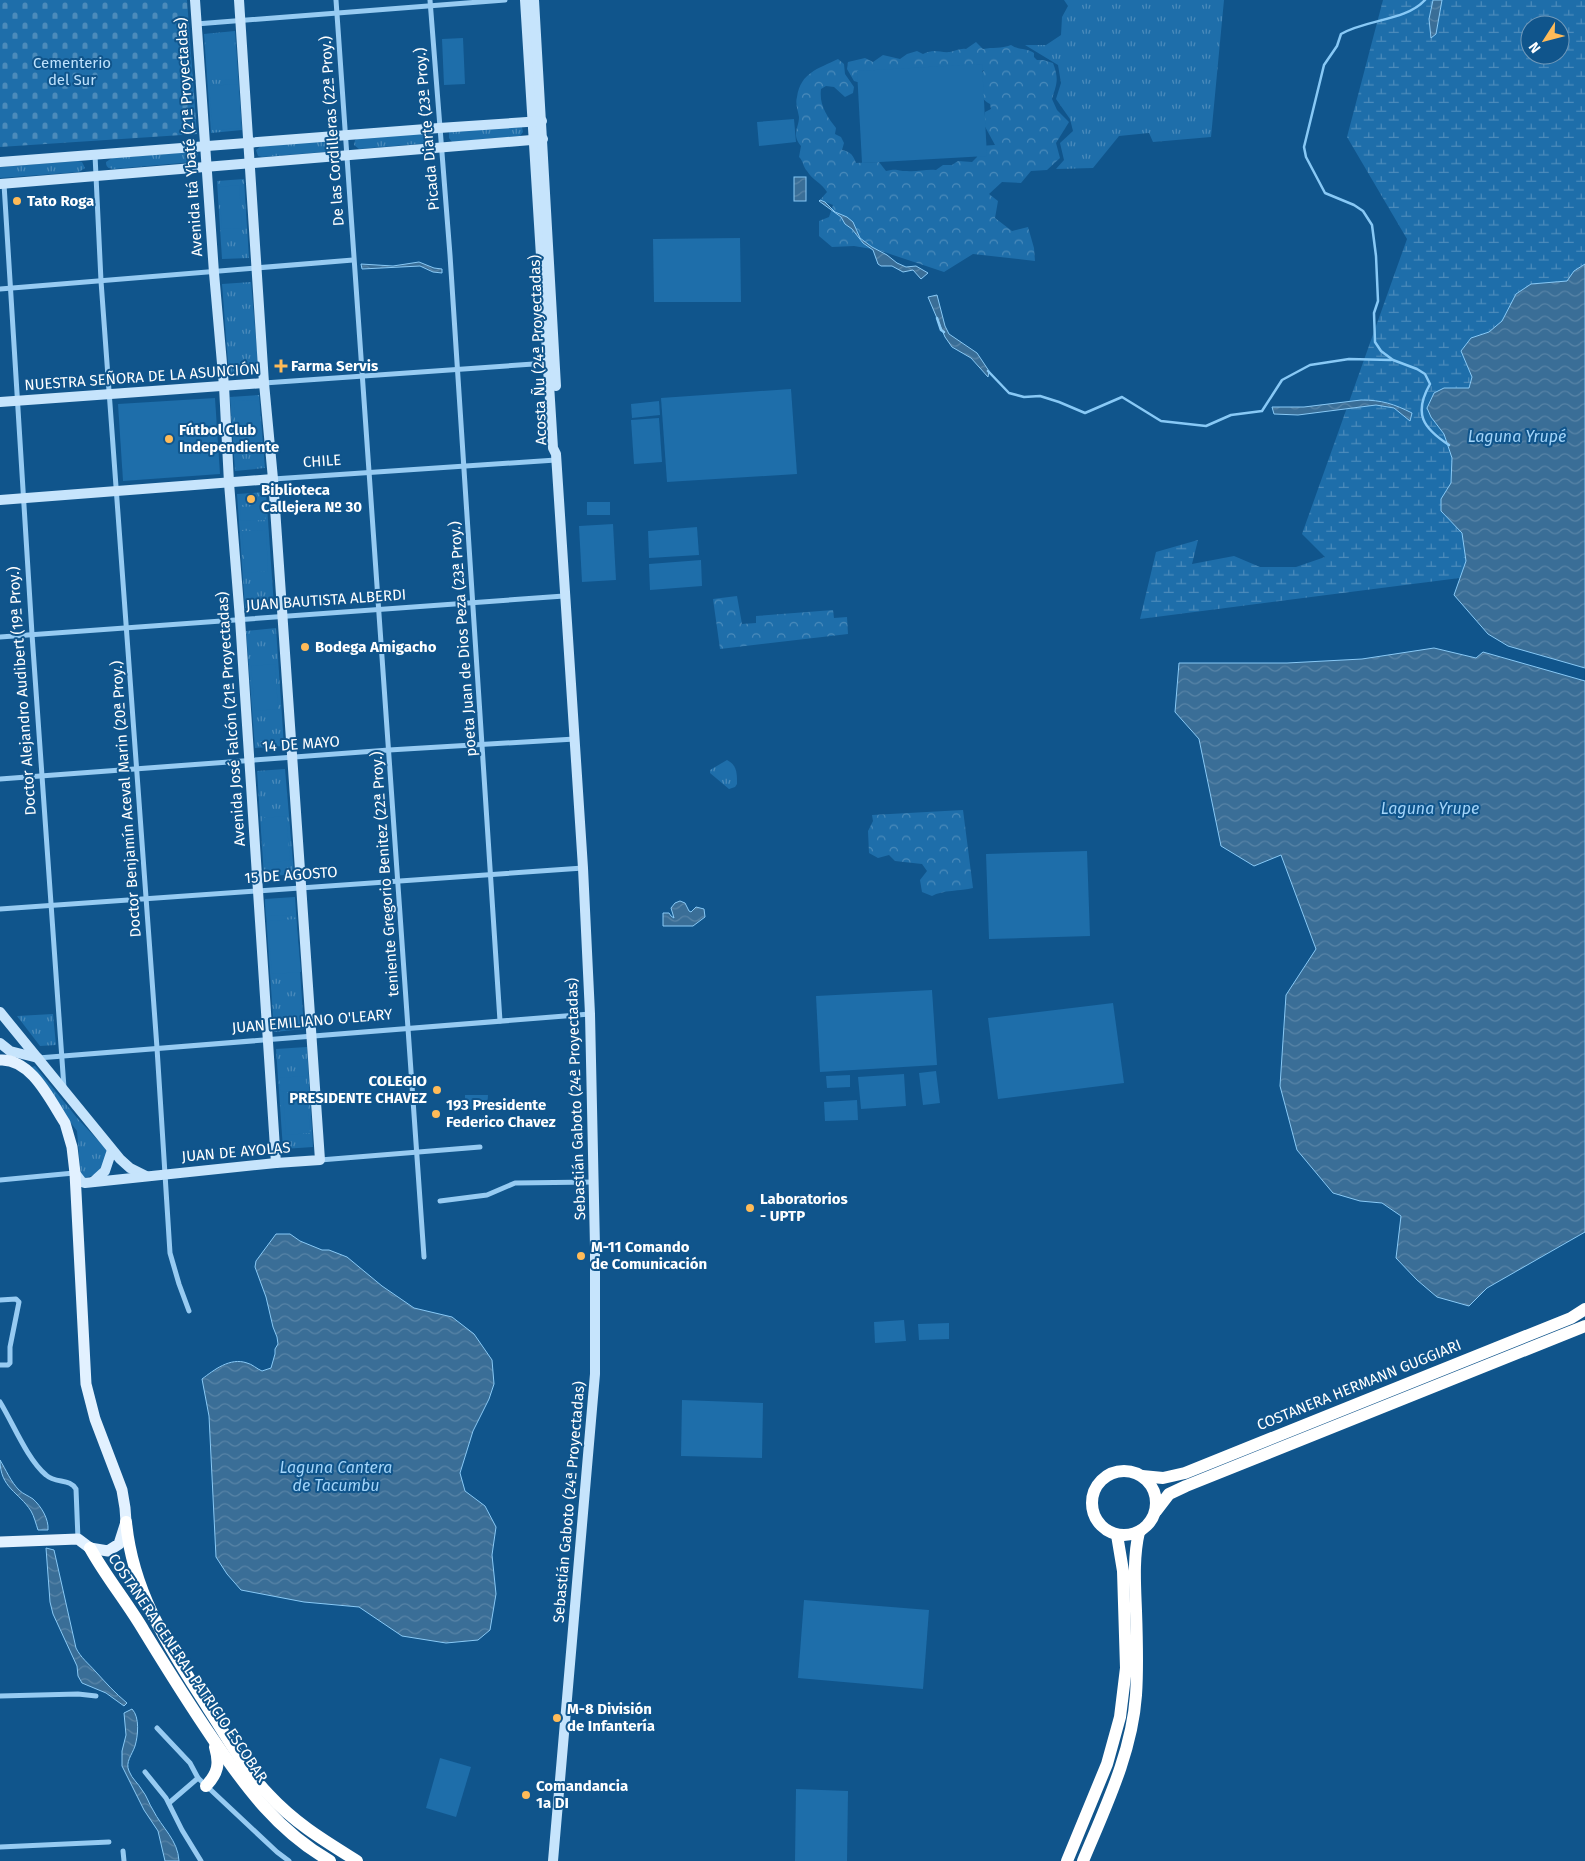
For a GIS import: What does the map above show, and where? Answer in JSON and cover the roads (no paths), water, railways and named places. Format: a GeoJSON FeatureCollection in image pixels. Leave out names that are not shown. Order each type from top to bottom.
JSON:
{"type":"FeatureCollection","features":[{"type":"Feature","properties":{"kind":"highway","name":"COSTANERA HERMANN GUGGIARI"},"geometry":{"type":"LineString","coordinates":[[1142,1476],[1163,1478],[1185,1473],[1553,1325],[1585,1309]]}},
{"type":"Feature","properties":{"kind":"highway","name":"COSTANERA HERMANN GUGGIARI"},"geometry":{"type":"LineString","coordinates":[[1156,1511],[1169,1494],[1186,1486],[1585,1326]]}},
{"type":"Feature","properties":{"kind":"highway"},"geometry":{"type":"LineString","coordinates":[[1122,1470],[1132,1472],[1142,1476],[1149,1482],[1154,1491],[1156,1511],[1146,1527],[1139,1532],[1124,1536],[1117,1535],[1107,1531],[1094,1515],[1092,1495],[1096,1486],[1103,1478],[1122,1470]]}},
{"type":"Feature","properties":{"kind":"highway","name":"COSTANERA GENERAL PATRICIO ESCOBAR"},"geometry":{"type":"LineString","coordinates":[[126,1522],[128,1543],[144,1598],[157,1625],[236,1752],[268,1795],[305,1828],[357,1861]]}},
{"type":"Feature","properties":{"kind":"highway"},"geometry":{"type":"LineString","coordinates":[[1083,1861],[1122,1765],[1136,1698],[1138,1657],[1135,1550],[1139,1532]]}},
{"type":"Feature","properties":{"kind":"highway"},"geometry":{"type":"LineString","coordinates":[[1066,1861],[1107,1764],[1120,1717],[1126,1668],[1123,1571],[1117,1535]]}},
{"type":"Feature","properties":{"kind":"highway","name":"COSTANERA GENERAL PATRICIO ESCOBAR"},"geometry":{"type":"LineString","coordinates":[[90,1548],[205,1727],[244,1784],[264,1807],[293,1835],[330,1861]]}},
{"type":"Feature","properties":{"kind":"highway"},"geometry":{"type":"LineString","coordinates":[[202,1782],[212,1779],[219,1760],[205,1727]]}},
{"type":"Feature","properties":{"kind":"main road"},"geometry":{"type":"LineString","coordinates":[[0,1060],[16,1062],[31,1072],[69,1131],[75,1173],[86,1384],[95,1419],[122,1490],[126,1508],[126,1522],[119,1544],[108,1551],[90,1548],[78,1539],[0,1542]]}},
{"type":"Feature","properties":{"kind":"main road"},"geometry":{"type":"LineString","coordinates":[[76,1199],[79,1188],[89,1183]]}},
{"type":"Feature","properties":{"kind":"street","name":"Avenida Itá Ybaté (21ª Proyectadas)"},"geometry":{"type":"LineString","coordinates":[[195,0],[214,272]]}},
{"type":"Feature","properties":{"kind":"street"},"geometry":{"type":"LineString","coordinates":[[239,0],[264,383],[283,616],[320,1160]]}},
{"type":"Feature","properties":{"kind":"street","name":"De las Cordilleras (22ª Proy.)"},"geometry":{"type":"LineString","coordinates":[[336,0],[353,260],[370,473]]}},
{"type":"Feature","properties":{"kind":"street"},"geometry":{"type":"LineString","coordinates":[[196,24],[430,3],[505,0]]}},
{"type":"Feature","properties":{"kind":"street","name":"Acosta Ñu (24ª Proyectadas)"},"geometry":{"type":"LineString","coordinates":[[526,0],[537,121]]}},
{"type":"Feature","properties":{"kind":"street","name":"Acosta Ñu (24ª Proyectadas)"},"geometry":{"type":"LineString","coordinates":[[534,0],[537,121],[551,363],[553,448],[556,457]]}},
{"type":"Feature","properties":{"kind":"street","name":"Picada Diarte (23ª Proy.)"},"geometry":{"type":"LineString","coordinates":[[430,3],[450,255]]}},
{"type":"Feature","properties":{"kind":"street"},"geometry":{"type":"LineString","coordinates":[[0,162],[537,121]]}},
{"type":"Feature","properties":{"kind":"street"},"geometry":{"type":"LineString","coordinates":[[2,183],[538,139]]}},
{"type":"Feature","properties":{"kind":"street","name":"Doctor Benjamín Aceval Marin (20ª Proy.)"},"geometry":{"type":"LineString","coordinates":[[95,155],[101,281],[166,1174],[170,1252],[189,1311]]}},
{"type":"Feature","properties":{"kind":"street","name":"Doctor Alejandro Audibert (19ª Proy.)"},"geometry":{"type":"LineString","coordinates":[[2,183],[11,288],[32,634],[65,1091]]}},
{"type":"Feature","properties":{"kind":"street","name":"poeta Juan de Dios Peza (23ª Proy.)"},"geometry":{"type":"LineString","coordinates":[[450,255],[500,1022]]}},
{"type":"Feature","properties":{"kind":"street"},"geometry":{"type":"LineString","coordinates":[[0,289],[353,260]]}},
{"type":"Feature","properties":{"kind":"street","name":"Avenida José Falcón (21ª Proyectadas)"},"geometry":{"type":"LineString","coordinates":[[214,272],[224,386],[276,1163]]}},
{"type":"Feature","properties":{"kind":"street","name":"NUESTRA SEÑORA DE LA ASUNCIÓN"},"geometry":{"type":"LineString","coordinates":[[0,402],[551,363]]}},
{"type":"Feature","properties":{"kind":"street"},"geometry":{"type":"LineString","coordinates":[[556,457],[564,596]]}},
{"type":"Feature","properties":{"kind":"street","name":"CHILE"},"geometry":{"type":"LineString","coordinates":[[0,500],[464,466],[556,457]]}},
{"type":"Feature","properties":{"kind":"street","name":"teniente Gregorio Benitez (22ª Proy.)"},"geometry":{"type":"LineString","coordinates":[[370,473],[424,1257]]}},
{"type":"Feature","properties":{"kind":"street","name":"JUAN BAUTISTA ALBERDI"},"geometry":{"type":"LineString","coordinates":[[0,637],[564,596]]}},
{"type":"Feature","properties":{"kind":"street","name":"Sebastián Gaboto (24ª Proyectadas)"},"geometry":{"type":"LineString","coordinates":[[553,1861],[595,1374],[590,1014],[575,739],[564,596]]}},
{"type":"Feature","properties":{"kind":"street","name":"14 DE MAYO"},"geometry":{"type":"LineString","coordinates":[[0,779],[389,750],[575,739]]}},
{"type":"Feature","properties":{"kind":"street","name":"15 DE AGOSTO"},"geometry":{"type":"LineString","coordinates":[[0,909],[583,868]]}},
{"type":"Feature","properties":{"kind":"street"},"geometry":{"type":"LineString","coordinates":[[0,1012],[112,1150],[130,1168],[147,1176]]}},
{"type":"Feature","properties":{"kind":"street","name":"JUAN EMILIANO O'LEARY"},"geometry":{"type":"LineString","coordinates":[[38,1058],[590,1014]]}},
{"type":"Feature","properties":{"kind":"street"},"geometry":{"type":"LineString","coordinates":[[0,1044],[10,1051],[38,1058]]}},
{"type":"Feature","properties":{"kind":"street","name":"JUAN DE AYOLAS"},"geometry":{"type":"LineString","coordinates":[[89,1183],[276,1163],[480,1147]]}},
{"type":"Feature","properties":{"kind":"street"},"geometry":{"type":"LineString","coordinates":[[0,1180],[75,1173],[82,1182],[89,1183],[105,1171],[112,1150]]}},
{"type":"Feature","properties":{"kind":"street"},"geometry":{"type":"LineString","coordinates":[[440,1201],[488,1195],[515,1183],[593,1182]]}},
{"type":"Feature","properties":{"kind":"street"},"geometry":{"type":"LineString","coordinates":[[0,1300],[16,1300],[19,1302],[10,1347],[10,1363],[8,1365],[0,1365]]}},
{"type":"Feature","properties":{"kind":"street"},"geometry":{"type":"LineString","coordinates":[[0,1402],[44,1474],[54,1481],[71,1483],[76,1489],[78,1539]]}},
{"type":"Feature","properties":{"kind":"street"},"geometry":{"type":"LineString","coordinates":[[0,1696],[78,1694],[96,1696]]}},
{"type":"Feature","properties":{"kind":"street"},"geometry":{"type":"LineString","coordinates":[[157,1728],[190,1763],[202,1782],[289,1861]]}},
{"type":"Feature","properties":{"kind":"street"},"geometry":{"type":"LineString","coordinates":[[145,1772],[157,1785],[169,1803],[182,1830],[201,1861]]}},
{"type":"Feature","properties":{"kind":"street"},"geometry":{"type":"LineString","coordinates":[[169,1803],[202,1782]]}},
{"type":"Feature","properties":{"kind":"street"},"geometry":{"type":"LineString","coordinates":[[0,1847],[109,1842]]}},
{"type":"Feature","properties":{"kind":"street"},"geometry":{"type":"LineString","coordinates":[[123,1851],[124,1861]]}},
{"type":"Feature","properties":{"kind":"water"},"geometry":{"type":"Polygon","coordinates":[[[1433,0],[1442,0],[1436,34],[1431,38],[1429,19],[1433,0]]]}},
{"type":"Feature","properties":{"kind":"water"},"geometry":{"type":"Polygon","coordinates":[[[794,177],[806,177],[806,201],[794,201],[794,177]]]}},
{"type":"Feature","properties":{"kind":"water"},"geometry":{"type":"Polygon","coordinates":[[[820,200],[825,202],[835,212],[853,222],[860,238],[872,247],[897,263],[906,267],[916,266],[928,273],[921,279],[913,270],[903,272],[892,266],[881,266],[878,264],[873,250],[863,243],[841,217],[820,200]]]}},
{"type":"Feature","properties":{"kind":"water"},"geometry":{"type":"Polygon","coordinates":[[[419,262],[442,269],[442,273],[433,272],[420,266],[362,269],[361,264],[393,266],[419,262]]]}},
{"type":"Feature","properties":{"kind":"water","name":"Laguna Yrupé"},"geometry":{"type":"Polygon","coordinates":[[[1585,264],[1585,668],[1508,646],[1488,634],[1454,595],[1466,561],[1462,533],[1441,511],[1441,499],[1451,483],[1452,458],[1444,434],[1431,417],[1427,408],[1434,393],[1444,388],[1469,388],[1472,377],[1461,351],[1471,338],[1489,332],[1502,321],[1516,294],[1531,284],[1567,281],[1574,271],[1585,264]]]}},
{"type":"Feature","properties":{"kind":"water"},"geometry":{"type":"Polygon","coordinates":[[[937,295],[949,334],[977,353],[989,371],[988,377],[971,358],[952,347],[945,337],[928,297],[937,295]]]}},
{"type":"Feature","properties":{"kind":"water"},"geometry":{"type":"Polygon","coordinates":[[[1361,400],[1388,403],[1399,407],[1412,413],[1410,421],[1394,408],[1376,405],[1298,415],[1274,414],[1272,407],[1304,407],[1361,400]]]}},
{"type":"Feature","properties":{"kind":"water","name":"Laguna Yrupe"},"geometry":{"type":"Polygon","coordinates":[[[1434,648],[1476,658],[1483,652],[1585,681],[1585,1232],[1487,1288],[1469,1306],[1437,1297],[1396,1258],[1401,1216],[1382,1203],[1360,1201],[1333,1193],[1297,1150],[1280,1086],[1286,995],[1316,949],[1281,855],[1254,866],[1221,846],[1199,739],[1175,712],[1179,663],[1287,663],[1362,659],[1434,648]]]}},
{"type":"Feature","properties":{"kind":"water"},"geometry":{"type":"Polygon","coordinates":[[[680,901],[685,903],[691,912],[696,907],[704,909],[705,917],[693,926],[663,926],[663,913],[669,913],[674,918],[671,908],[680,901]]]}},
{"type":"Feature","properties":{"kind":"water","name":"Laguna Cantera de Tacumbu"},"geometry":{"type":"Polygon","coordinates":[[[276,1234],[290,1234],[300,1241],[322,1250],[329,1250],[347,1257],[382,1286],[414,1308],[452,1317],[474,1334],[492,1360],[494,1384],[489,1399],[473,1431],[460,1473],[465,1491],[485,1506],[496,1527],[492,1555],[496,1594],[490,1630],[478,1640],[446,1643],[402,1636],[359,1607],[304,1602],[241,1590],[216,1557],[209,1416],[202,1379],[223,1365],[234,1362],[249,1364],[262,1371],[271,1368],[278,1344],[277,1337],[255,1267],[256,1261],[276,1234]]]}},
{"type":"Feature","properties":{"kind":"water"},"geometry":{"type":"Polygon","coordinates":[[[0,1460],[16,1487],[33,1499],[42,1509],[46,1517],[48,1530],[38,1530],[31,1511],[3,1477],[0,1460]]]}},
{"type":"Feature","properties":{"kind":"water"},"geometry":{"type":"Polygon","coordinates":[[[46,1548],[54,1550],[76,1648],[80,1655],[127,1703],[124,1706],[106,1693],[82,1683],[78,1676],[77,1666],[53,1614],[50,1602],[46,1548]]]}},
{"type":"Feature","properties":{"kind":"water"},"geometry":{"type":"Polygon","coordinates":[[[132,1709],[135,1712],[137,1732],[128,1768],[173,1840],[179,1861],[165,1861],[158,1831],[144,1810],[122,1766],[122,1751],[126,1735],[124,1713],[132,1709]]]}},
{"type":"Feature","properties":{"kind":"waterway"},"geometry":{"type":"LineString","coordinates":[[1425,0],[1408,12],[1362,25],[1341,34],[1337,46],[1324,65],[1304,147],[1306,157],[1325,193],[1354,205],[1363,211],[1372,225],[1376,256],[1378,301],[1374,313],[1375,342],[1381,351],[1393,360],[1425,374],[1430,384],[1422,404],[1423,419],[1433,433],[1449,445]]}},
{"type":"Feature","properties":{"kind":"waterway"},"geometry":{"type":"LineString","coordinates":[[937,318],[941,330],[944,332]]}},
{"type":"Feature","properties":{"kind":"waterway"},"geometry":{"type":"LineString","coordinates":[[988,371],[1009,393],[1024,397],[1040,396],[1085,413],[1122,397],[1161,421],[1206,426],[1231,415],[1262,411],[1282,380],[1310,365],[1349,359],[1391,360]]}},
{"type":"Feature","properties":{"kind":"place","name":"Tato Roga"},"geometry":{"type":"Point","coordinates":[17,201]}},
{"type":"Feature","properties":{"kind":"place","name":"Farma Servis"},"geometry":{"type":"Point","coordinates":[281,366]}},
{"type":"Feature","properties":{"kind":"place","name":"Fútbol Club Independiente"},"geometry":{"type":"Point","coordinates":[169,439]}},
{"type":"Feature","properties":{"kind":"place","name":"Biblioteca Callejera Nº 30"},"geometry":{"type":"Point","coordinates":[251,499]}},
{"type":"Feature","properties":{"kind":"place","name":"Bodega Amigacho"},"geometry":{"type":"Point","coordinates":[305,647]}},
{"type":"Feature","properties":{"kind":"place","name":"COLEGIO PRESIDENTE CHAVEZ"},"geometry":{"type":"Point","coordinates":[437,1090]}},
{"type":"Feature","properties":{"kind":"place","name":"193 Presidente Federico Chavez"},"geometry":{"type":"Point","coordinates":[436,1114]}},
{"type":"Feature","properties":{"kind":"place","name":"Laboratorios - UPTP"},"geometry":{"type":"Point","coordinates":[750,1208]}},
{"type":"Feature","properties":{"kind":"place","name":"M-11 Comando de Comunicación"},"geometry":{"type":"Point","coordinates":[581,1256]}},
{"type":"Feature","properties":{"kind":"place","name":"M-8 División de Infantería"},"geometry":{"type":"Point","coordinates":[557,1718]}},
{"type":"Feature","properties":{"kind":"place","name":"Comandancia 1a DI"},"geometry":{"type":"Point","coordinates":[526,1795]}},
{"type":"Feature","properties":{"kind":"park label","name":"Cementerio del Sur"},"geometry":{"type":"Point","coordinates":[72,72]}}]}
